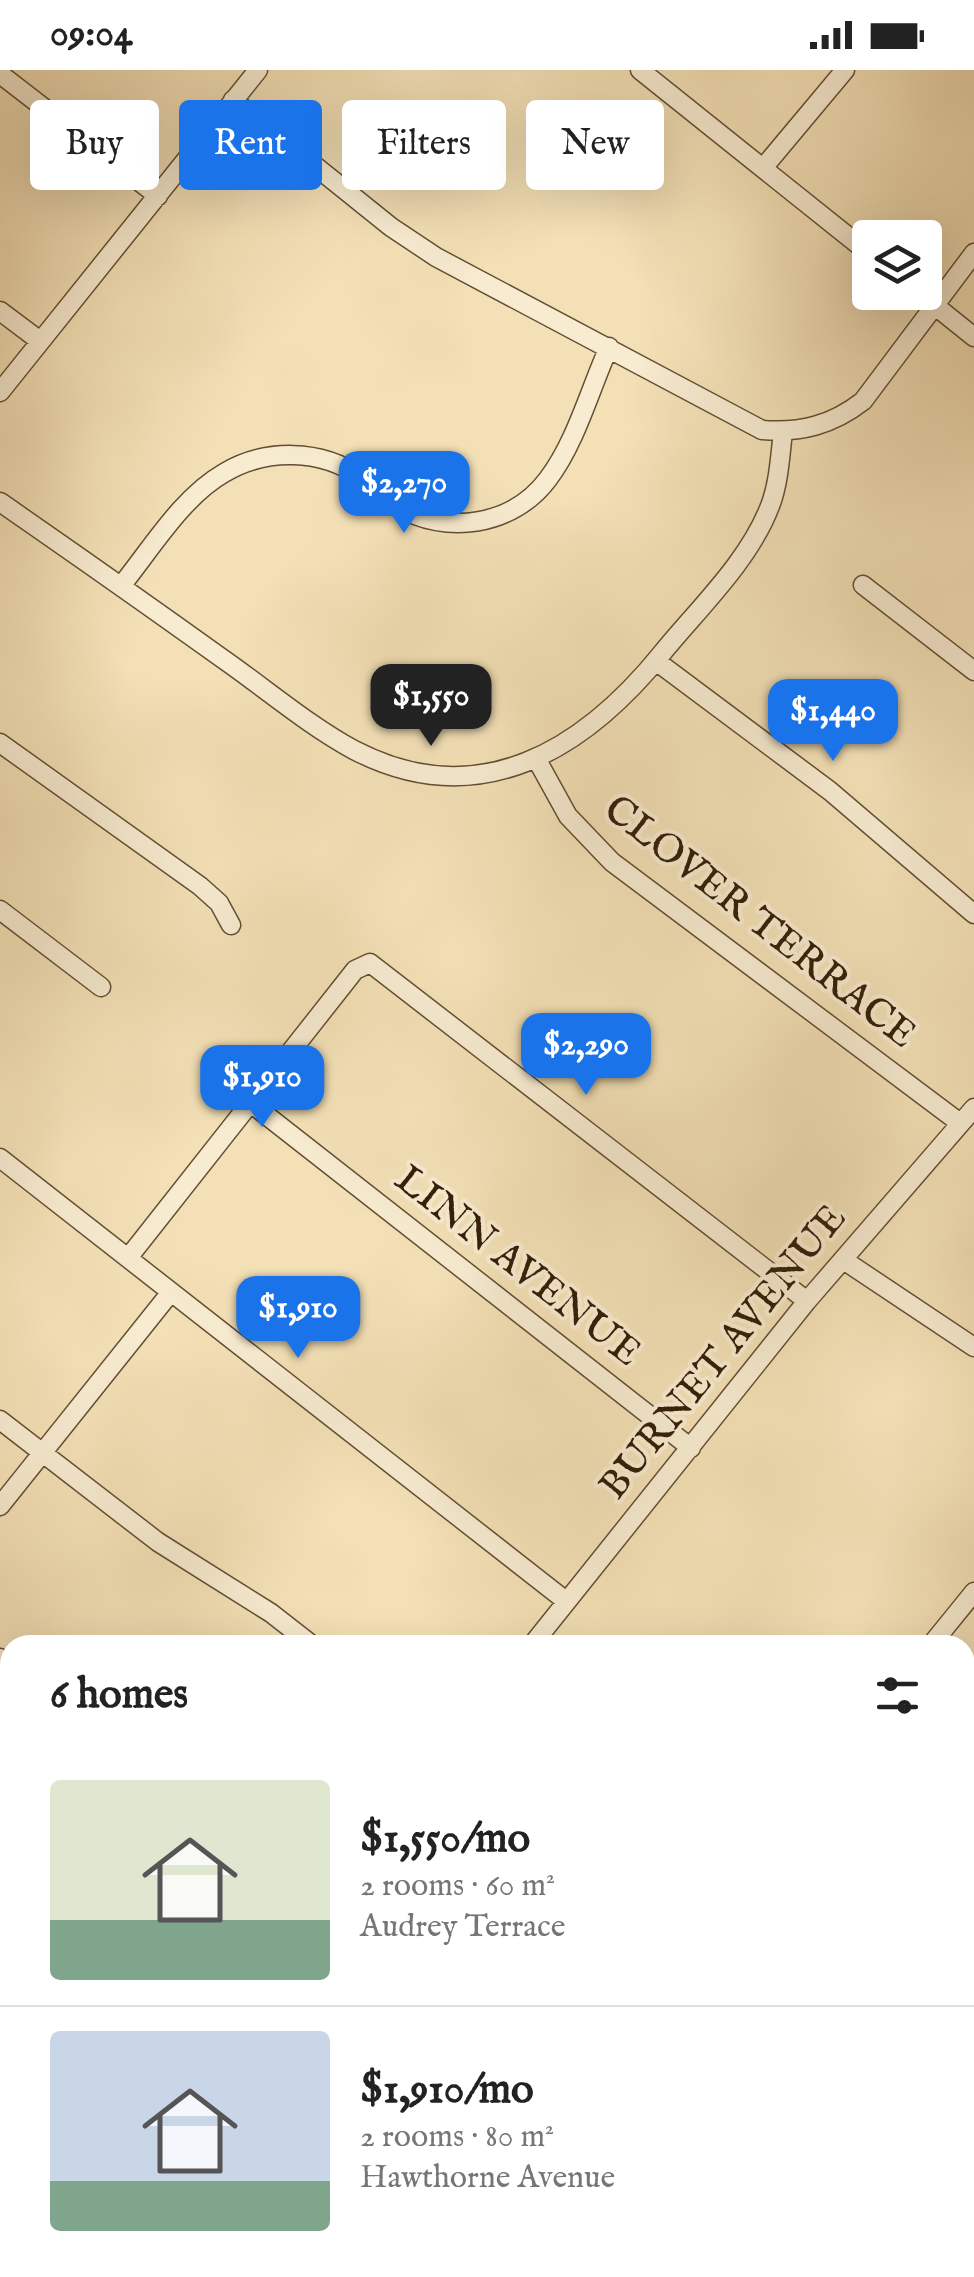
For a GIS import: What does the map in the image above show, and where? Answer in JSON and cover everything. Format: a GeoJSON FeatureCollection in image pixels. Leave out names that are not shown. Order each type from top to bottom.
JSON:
{"type":"FeatureCollection","features":[{"type":"Feature","properties":{"kind":"street"},"geometry":{"type":"LineString","coordinates":[[234,100],[258,70]]}},
{"type":"Feature","properties":{"kind":"street"},"geometry":{"type":"LineString","coordinates":[[640,70],[852,240]]}},
{"type":"Feature","properties":{"kind":"street"},"geometry":{"type":"LineString","coordinates":[[763,168],[845,70]]}},
{"type":"Feature","properties":{"kind":"street"},"geometry":{"type":"LineString","coordinates":[[0,74],[158,196]]}},
{"type":"Feature","properties":{"kind":"street"},"geometry":{"type":"LineString","coordinates":[[0,392],[179,169]]}},
{"type":"Feature","properties":{"kind":"street"},"geometry":{"type":"LineString","coordinates":[[322,171],[391,227],[436,257],[762,430],[783,432],[829,422],[863,401],[934,310]]}},
{"type":"Feature","properties":{"kind":"street"},"geometry":{"type":"LineString","coordinates":[[942,299],[974,254]]}},
{"type":"Feature","properties":{"kind":"street"},"geometry":{"type":"LineString","coordinates":[[940,310],[974,337]]}},
{"type":"Feature","properties":{"kind":"street"},"geometry":{"type":"LineString","coordinates":[[0,311],[40,341]]}},
{"type":"Feature","properties":{"kind":"street"},"geometry":{"type":"LineString","coordinates":[[121,586],[203,488],[225,472],[262,458],[301,455],[327,460],[363,478],[398,506],[430,520],[477,522],[511,510],[539,489],[555,468],[608,347]]}},
{"type":"Feature","properties":{"kind":"street"},"geometry":{"type":"LineString","coordinates":[[0,502],[358,752],[403,768],[450,774],[498,771],[538,760],[596,724],[656,661],[760,528],[775,490],[783,432]]}},
{"type":"Feature","properties":{"kind":"street"},"geometry":{"type":"LineString","coordinates":[[863,585],[974,671]]}},
{"type":"Feature","properties":{"kind":"street"},"geometry":{"type":"LineString","coordinates":[[656,661],[830,791],[974,914]]}},
{"type":"Feature","properties":{"kind":"street"},"geometry":{"type":"LineString","coordinates":[[0,743],[200,886],[231,925]]}},
{"type":"Feature","properties":{"kind":"street","name":"CLOVER TERRACE"},"geometry":{"type":"LineString","coordinates":[[538,760],[568,816],[612,862],[960,1124]]}},
{"type":"Feature","properties":{"kind":"street"},"geometry":{"type":"LineString","coordinates":[[0,910],[101,987]]}},
{"type":"Feature","properties":{"kind":"street"},"geometry":{"type":"LineString","coordinates":[[128,1258],[356,970],[370,963],[807,1300]]}},
{"type":"Feature","properties":{"kind":"street","name":"LINN AVENUE"},"geometry":{"type":"LineString","coordinates":[[252,1104],[691,1448]]}},
{"type":"Feature","properties":{"kind":"street","name":"BURNET AVENUE"},"geometry":{"type":"LineString","coordinates":[[540,1635],[807,1300],[845,1261],[974,1108]]}},
{"type":"Feature","properties":{"kind":"street"},"geometry":{"type":"LineString","coordinates":[[0,1158],[566,1601]]}},
{"type":"Feature","properties":{"kind":"street"},"geometry":{"type":"LineString","coordinates":[[845,1261],[974,1347]]}},
{"type":"Feature","properties":{"kind":"street"},"geometry":{"type":"LineString","coordinates":[[0,1506],[171,1292]]}},
{"type":"Feature","properties":{"kind":"street"},"geometry":{"type":"LineString","coordinates":[[0,1420],[158,1542],[299,1635]]}},
{"type":"Feature","properties":{"kind":"street"},"geometry":{"type":"LineString","coordinates":[[939,1635],[974,1592]]}}]}
